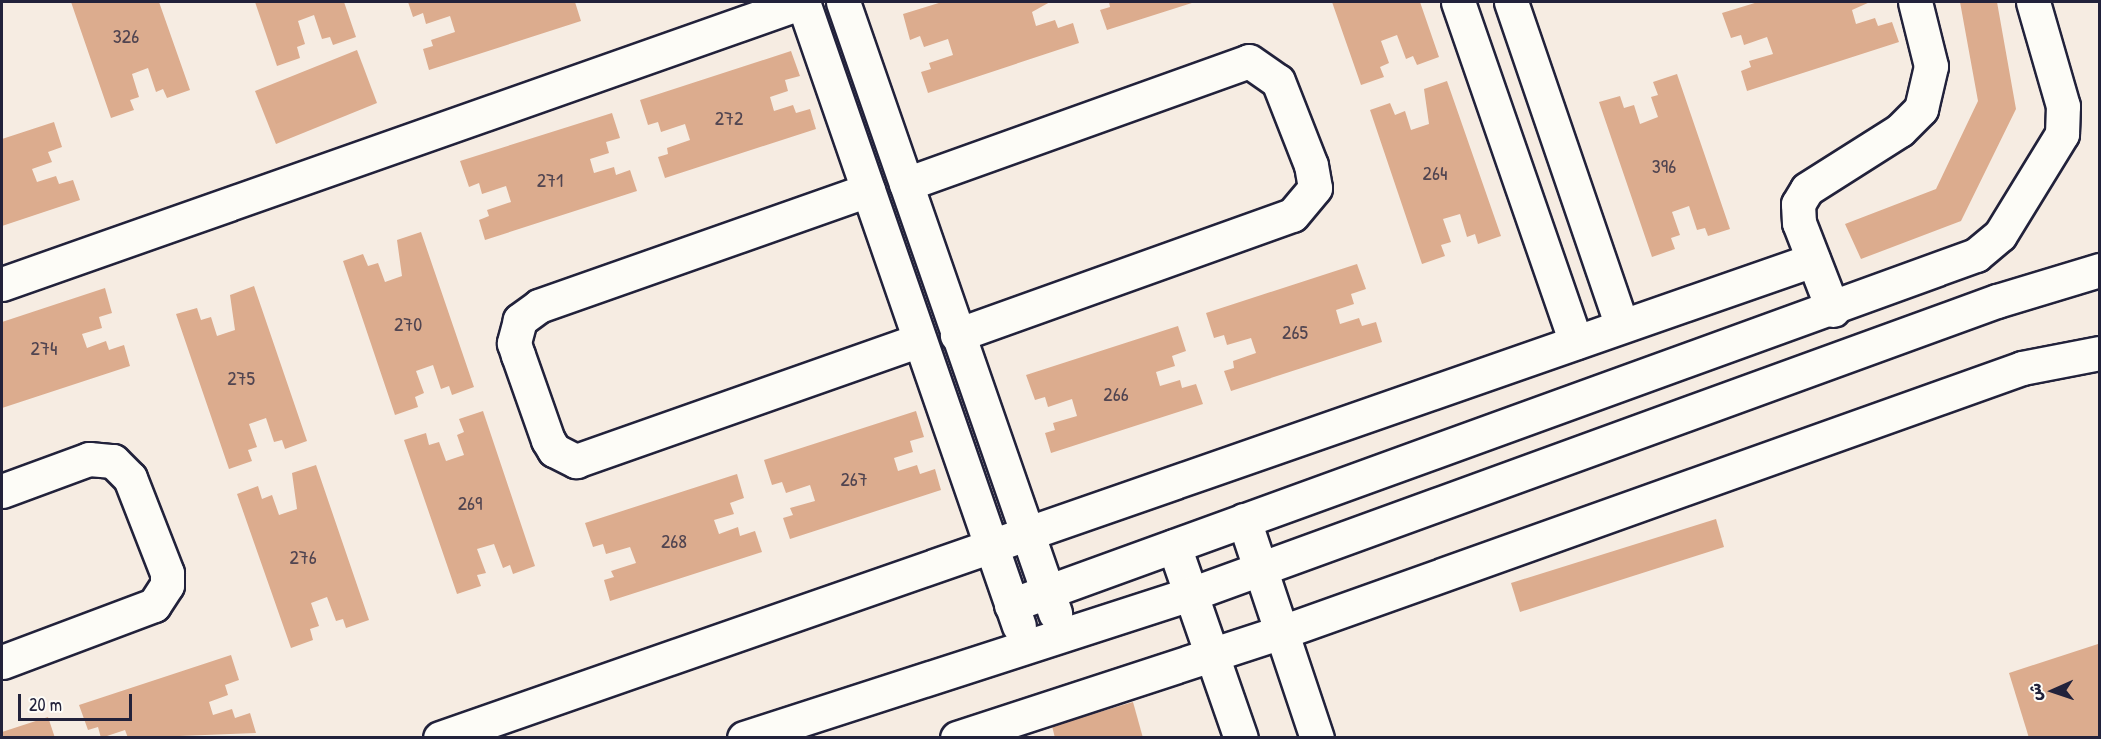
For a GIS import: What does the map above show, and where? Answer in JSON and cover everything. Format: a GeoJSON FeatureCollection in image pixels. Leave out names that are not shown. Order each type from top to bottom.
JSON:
{"type":"FeatureCollection","features":[{"type":"Feature","properties":{"kind":"street"},"geometry":{"type":"LineString","coordinates":[[2,284],[803,2],[989,546],[1026,646]]}},
{"type":"Feature","properties":{"kind":"street"},"geometry":{"type":"LineString","coordinates":[[843,2],[1025,533],[1063,634]]}},
{"type":"Feature","properties":{"kind":"street"},"geometry":{"type":"LineString","coordinates":[[1458,2],[1576,342]]}},
{"type":"Feature","properties":{"kind":"street"},"geometry":{"type":"LineString","coordinates":[[1511,2],[1622,326]]}},
{"type":"Feature","properties":{"kind":"street"},"geometry":{"type":"LineString","coordinates":[[1833,310],[1797,214],[1801,196],[1900,130],[1928,95],[1931,66],[1915,2]]}},
{"type":"Feature","properties":{"kind":"street"},"geometry":{"type":"LineString","coordinates":[[1011,605],[1833,310],[1976,255],[2000,235],[2050,160],[2062,134],[2063,106],[2033,2]]}},
{"type":"Feature","properties":{"kind":"street"},"geometry":{"type":"LineString","coordinates":[[906,184],[1249,61],[1278,81],[1311,165],[1315,188],[1292,214],[957,335]]}},
{"type":"Feature","properties":{"kind":"street"},"geometry":{"type":"LineString","coordinates":[[868,190],[539,306],[520,320],[514,343],[518,355],[548,440],[554,450],[576,461],[919,340]]}},
{"type":"Feature","properties":{"kind":"street"},"geometry":{"type":"LineString","coordinates":[[440,738],[1814,260]]}},
{"type":"Feature","properties":{"kind":"street"},"geometry":{"type":"LineString","coordinates":[[757,736],[1026,646],[1191,594],[2095,266]]}},
{"type":"Feature","properties":{"kind":"street"},"geometry":{"type":"LineString","coordinates":[[957,738],[1213,656],[2022,368],[2100,353]]}},
{"type":"Feature","properties":{"kind":"street"},"geometry":{"type":"LineString","coordinates":[[2,491],[89,459],[113,461],[130,478],[167,573],[154,605],[2,663]]}},
{"type":"Feature","properties":{"kind":"street"},"geometry":{"type":"LineString","coordinates":[[1244,520],[1317,738]]}},
{"type":"Feature","properties":{"kind":"street"},"geometry":{"type":"LineString","coordinates":[[1174,546],[1241,738]]}},
{"type":"Feature","properties":{"kind":"building"},"geometry":{"type":"Polygon","coordinates":[[[71,2],[159,2],[190,90],[167,98],[163,89],[156,92],[148,68],[132,74],[139,97],[130,100],[134,110],[111,118],[71,2]]]}},
{"type":"Feature","properties":{"kind":"building"},"geometry":{"type":"Polygon","coordinates":[[[255,2],[344,2],[356,37],[333,45],[330,37],[322,39],[314,15],[298,21],[305,44],[297,47],[300,58],[277,66],[255,2]]]}},
{"type":"Feature","properties":{"kind":"building"},"geometry":{"type":"Polygon","coordinates":[[[408,2],[575,2],[581,21],[429,70],[423,49],[433,46],[431,40],[455,32],[450,16],[426,24],[423,13],[413,17],[408,2]]]}},
{"type":"Feature","properties":{"kind":"building"},"geometry":{"type":"Polygon","coordinates":[[[942,2],[1050,2],[1032,12],[1036,26],[1055,20],[1058,28],[1073,23],[1079,43],[928,93],[921,72],[931,69],[929,63],[953,55],[948,39],[924,47],[920,36],[910,40],[903,14],[942,2]]]}},
{"type":"Feature","properties":{"kind":"building"},"geometry":{"type":"Polygon","coordinates":[[[1109,2],[1195,2],[1107,30],[1100,10],[1110,7],[1109,2]]]}},
{"type":"Feature","properties":{"kind":"building"},"geometry":{"type":"Polygon","coordinates":[[[1332,2],[1420,2],[1439,57],[1417,65],[1413,56],[1406,59],[1397,35],[1381,41],[1389,63],[1380,67],[1384,77],[1361,85],[1332,2]]]}},
{"type":"Feature","properties":{"kind":"building"},"geometry":{"type":"Polygon","coordinates":[[[1758,2],[1870,2],[1852,10],[1856,24],[1875,18],[1878,26],[1892,22],[1899,42],[1747,91],[1741,71],[1751,67],[1749,61],[1773,54],[1767,37],[1744,45],[1741,35],[1731,38],[1722,13],[1758,2]]]}},
{"type":"Feature","properties":{"kind":"building"},"geometry":{"type":"Polygon","coordinates":[[[1960,2],[1997,2],[2016,109],[1961,221],[1861,259],[1845,224],[1936,189],[1978,101],[1960,2]]]}},
{"type":"Feature","properties":{"kind":"building"},"geometry":{"type":"Polygon","coordinates":[[[357,50],[377,103],[276,144],[255,91],[357,50]]]}},
{"type":"Feature","properties":{"kind":"building"},"geometry":{"type":"Polygon","coordinates":[[[791,51],[800,76],[785,80],[788,91],[770,97],[774,111],[793,105],[796,113],[810,109],[816,129],[665,178],[658,157],[668,154],[667,148],[690,140],[685,124],[661,132],[658,122],[648,125],[640,100],[791,51]]]}},
{"type":"Feature","properties":{"kind":"building"},"geometry":{"type":"Polygon","coordinates":[[[1677,74],[1730,229],[1708,236],[1705,228],[1697,230],[1689,206],[1672,212],[1680,235],[1671,238],[1675,249],[1652,257],[1599,102],[1620,96],[1624,108],[1634,105],[1640,124],[1658,117],[1651,97],[1658,95],[1653,82],[1677,74]]]}},
{"type":"Feature","properties":{"kind":"building"},"geometry":{"type":"Polygon","coordinates":[[[1447,81],[1501,236],[1478,244],[1475,234],[1467,237],[1460,214],[1443,219],[1451,242],[1441,245],[1445,256],[1422,264],[1370,110],[1390,103],[1395,115],[1405,111],[1411,130],[1429,124],[1424,89],[1447,81]]]}},
{"type":"Feature","properties":{"kind":"building"},"geometry":{"type":"Polygon","coordinates":[[[612,113],[620,138],[606,142],[609,153],[590,159],[594,173],[614,167],[616,175],[630,170],[637,191],[485,240],[479,220],[489,216],[487,210],[511,202],[506,186],[482,194],[479,183],[469,187],[460,161],[612,113]]]}},
{"type":"Feature","properties":{"kind":"building"},"geometry":{"type":"Polygon","coordinates":[[[54,122],[62,147],[48,152],[52,162],[32,169],[37,182],[56,176],[59,184],[73,180],[80,200],[2,226],[2,139],[54,122]]]}},
{"type":"Feature","properties":{"kind":"building"},"geometry":{"type":"Polygon","coordinates":[[[421,232],[474,387],[452,395],[449,386],[441,389],[433,365],[416,371],[424,393],[415,397],[418,407],[395,415],[343,261],[363,254],[368,266],[378,263],[385,282],[402,276],[397,240],[421,232]]]}},
{"type":"Feature","properties":{"kind":"building"},"geometry":{"type":"Polygon","coordinates":[[[1357,264],[1366,289],[1351,294],[1354,304],[1336,310],[1340,324],[1359,318],[1362,326],[1376,322],[1382,342],[1231,391],[1224,371],[1234,368],[1233,361],[1256,353],[1251,338],[1227,345],[1224,335],[1214,338],[1206,313],[1357,264]]]}},
{"type":"Feature","properties":{"kind":"building"},"geometry":{"type":"Polygon","coordinates":[[[254,286],[307,441],[285,449],[282,440],[274,442],[266,418],[249,424],[257,447],[248,450],[252,461],[229,469],[176,314],[197,308],[201,320],[211,317],[217,336],[235,330],[230,295],[254,286]]]}},
{"type":"Feature","properties":{"kind":"building"},"geometry":{"type":"Polygon","coordinates":[[[105,288],[112,313],[99,317],[102,328],[82,334],[87,348],[106,341],[109,350],[124,345],[130,366],[2,408],[2,322],[105,288]]]}},
{"type":"Feature","properties":{"kind":"building"},"geometry":{"type":"Polygon","coordinates":[[[1178,326],[1186,351],[1172,356],[1175,366],[1156,372],[1160,386],[1180,380],[1182,388],[1196,384],[1203,404],[1051,453],[1045,433],[1055,430],[1053,423],[1077,416],[1072,399],[1048,407],[1045,397],[1035,400],[1026,375],[1178,326]]]}},
{"type":"Feature","properties":{"kind":"building"},"geometry":{"type":"Polygon","coordinates":[[[483,411],[535,566],[513,574],[510,565],[503,568],[494,544],[477,549],[486,573],[477,575],[481,586],[457,594],[404,440],[426,433],[429,445],[439,442],[446,461],[464,455],[457,435],[464,432],[459,419],[483,411]]]}},
{"type":"Feature","properties":{"kind":"building"},"geometry":{"type":"Polygon","coordinates":[[[916,411],[924,437],[910,441],[913,452],[894,458],[898,471],[917,465],[920,474],[935,469],[941,490],[790,539],[783,518],[793,515],[790,508],[815,501],[810,485],[786,493],[782,482],[772,485],[764,460],[916,411]]]}},
{"type":"Feature","properties":{"kind":"building"},"geometry":{"type":"Polygon","coordinates":[[[316,465],[369,620],[346,628],[343,619],[336,621],[327,597],[311,603],[319,626],[310,629],[313,640],[291,648],[237,494],[258,486],[262,499],[272,495],[279,515],[297,509],[292,473],[316,465]]]}},
{"type":"Feature","properties":{"kind":"building"},"geometry":{"type":"Polygon","coordinates":[[[737,474],[744,498],[730,503],[734,514],[714,520],[719,534],[738,527],[740,536],[755,531],[762,552],[610,601],[604,580],[614,577],[611,571],[636,563],[630,547],[606,554],[603,544],[593,547],[585,523],[737,474]]]}},
{"type":"Feature","properties":{"kind":"building"},"geometry":{"type":"Polygon","coordinates":[[[1716,519],[1724,547],[1520,612],[1511,583],[1716,519]]]}},
{"type":"Feature","properties":{"kind":"building"},"geometry":{"type":"Polygon","coordinates":[[[2098,644],[2100,738],[2029,738],[2009,673],[2098,644]]]}},
{"type":"Feature","properties":{"kind":"building"},"geometry":{"type":"Polygon","coordinates":[[[231,655],[239,680],[225,685],[228,695],[209,702],[213,715],[232,709],[235,718],[250,713],[256,733],[128,738],[125,730],[101,738],[98,727],[88,730],[79,705],[231,655]]]}},
{"type":"Feature","properties":{"kind":"building"},"geometry":{"type":"Polygon","coordinates":[[[1133,702],[1143,738],[1055,738],[1052,726],[1133,702]]]}},
{"type":"Feature","properties":{"kind":"building"},"geometry":{"type":"Polygon","coordinates":[[[48,717],[55,738],[2,738],[2,732],[48,717]]]}}]}
